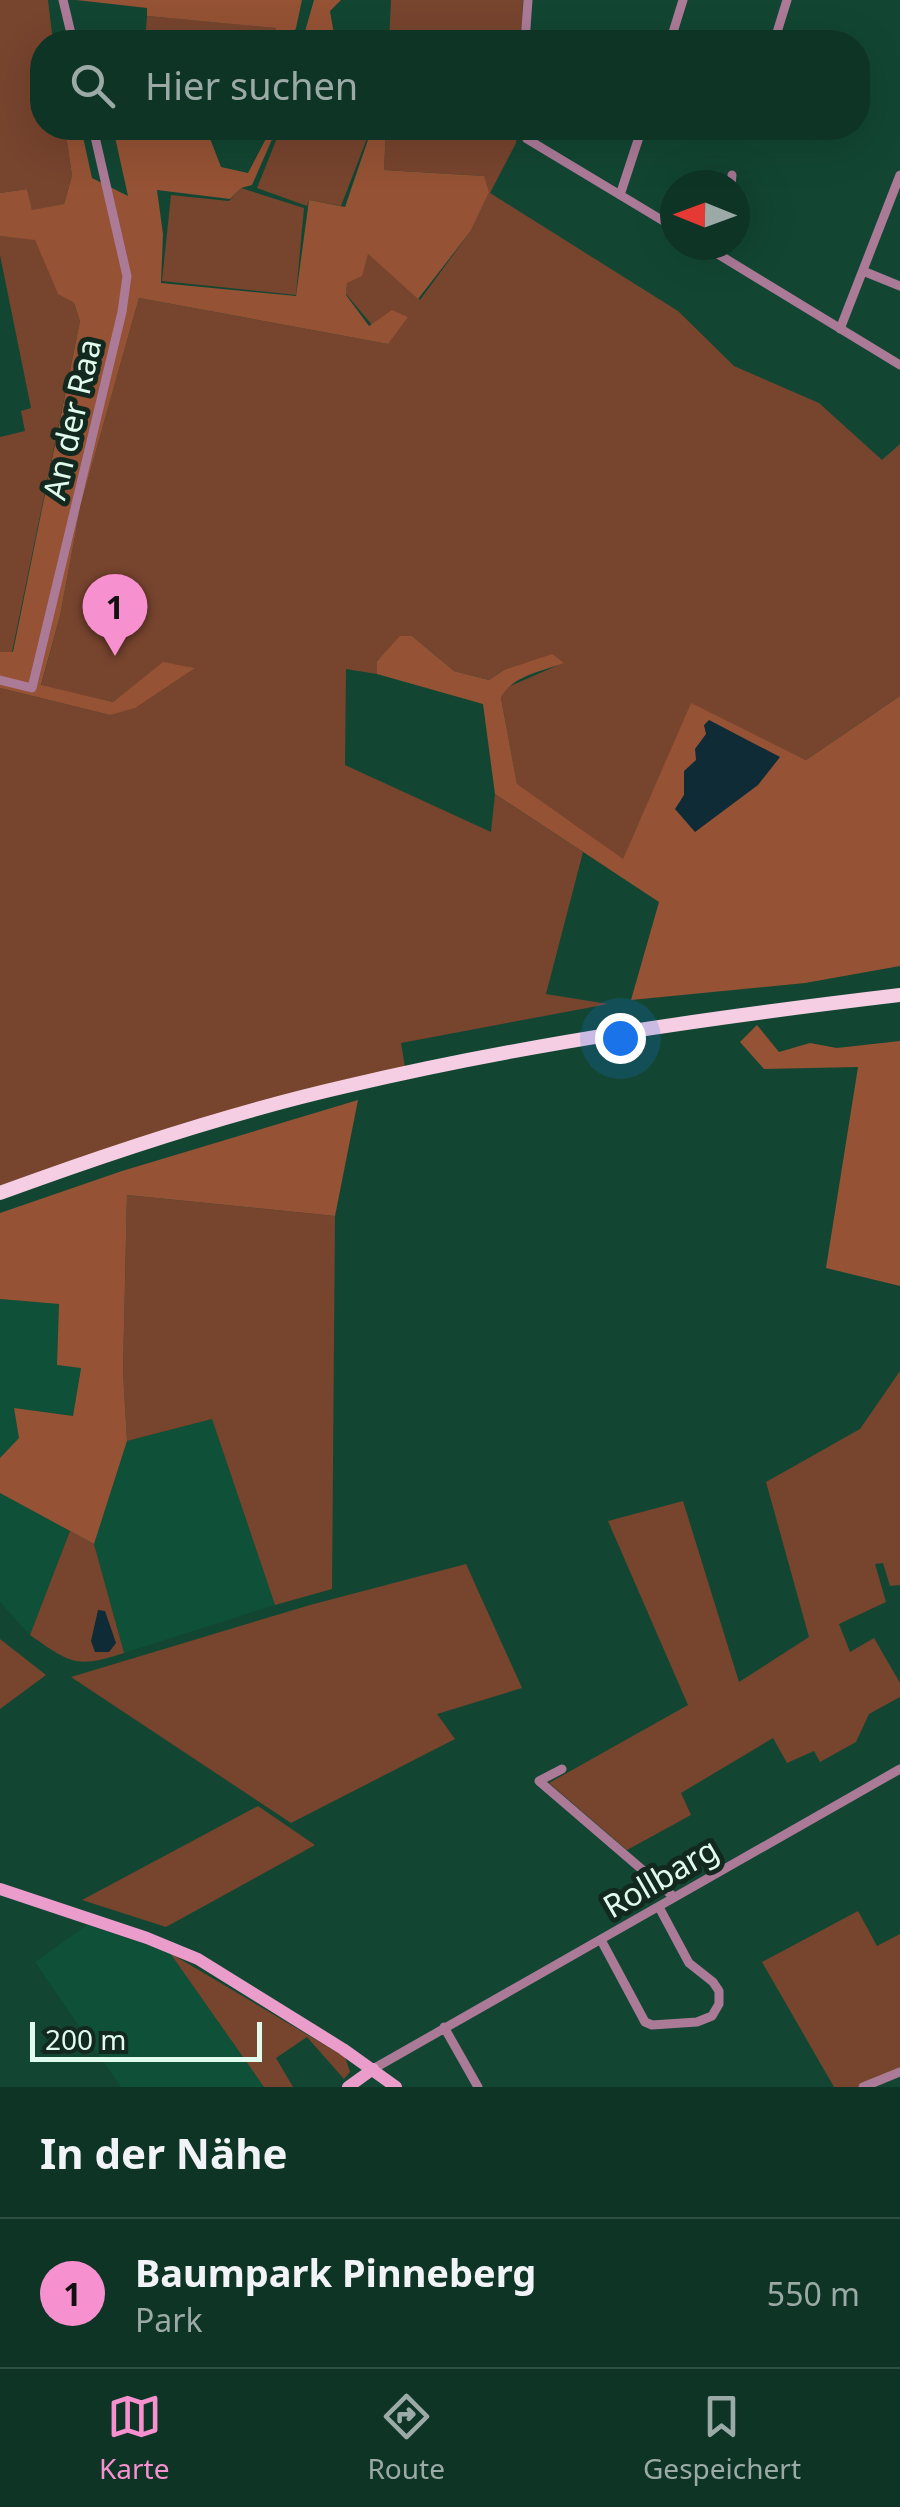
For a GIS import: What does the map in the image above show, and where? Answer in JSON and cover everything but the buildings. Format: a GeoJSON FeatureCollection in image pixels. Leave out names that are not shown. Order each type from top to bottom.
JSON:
{"type":"FeatureCollection","features":[{"type":"Feature","properties":{"kind":"main road"},"geometry":{"type":"LineString","coordinates":[[0,1193],[178,1132],[346,1086],[588,1038],[900,995]]}},
{"type":"Feature","properties":{"kind":"main road"},"geometry":{"type":"LineString","coordinates":[[0,1889],[148,1938],[198,1959],[396,2087]]}},
{"type":"Feature","properties":{"kind":"main road"},"geometry":{"type":"LineString","coordinates":[[348,2087],[373,2069]]}},
{"type":"Feature","properties":{"kind":"street"},"geometry":{"type":"LineString","coordinates":[[63,0],[70,30]]}},
{"type":"Feature","properties":{"kind":"street"},"geometry":{"type":"LineString","coordinates":[[526,30],[528,0]]}},
{"type":"Feature","properties":{"kind":"street"},"geometry":{"type":"LineString","coordinates":[[674,30],[683,0]]}},
{"type":"Feature","properties":{"kind":"street"},"geometry":{"type":"LineString","coordinates":[[778,30],[788,0]]}},
{"type":"Feature","properties":{"kind":"street","name":"An der Raa"},"geometry":{"type":"LineString","coordinates":[[0,680],[32,688],[122,312],[126,276],[96,140]]}},
{"type":"Feature","properties":{"kind":"street"},"geometry":{"type":"LineString","coordinates":[[529,140],[660,219]]}},
{"type":"Feature","properties":{"kind":"street"},"geometry":{"type":"LineString","coordinates":[[620,195],[638,140]]}},
{"type":"Feature","properties":{"kind":"street"},"geometry":{"type":"LineString","coordinates":[[840,329],[900,174]]}},
{"type":"Feature","properties":{"kind":"street"},"geometry":{"type":"LineString","coordinates":[[731,260],[900,365]]}},
{"type":"Feature","properties":{"kind":"street"},"geometry":{"type":"LineString","coordinates":[[863,271],[900,286]]}},
{"type":"Feature","properties":{"kind":"street"},"geometry":{"type":"LineString","coordinates":[[562,1769],[538,1781],[674,1897]]}},
{"type":"Feature","properties":{"kind":"street","name":"Rollbarg"},"geometry":{"type":"LineString","coordinates":[[373,2069],[900,1769]]}},
{"type":"Feature","properties":{"kind":"street"},"geometry":{"type":"LineString","coordinates":[[601,1940],[646,2022],[697,2022],[712,2016],[720,2004],[719,1992],[713,1982],[689,1963],[658,1907]]}},
{"type":"Feature","properties":{"kind":"street"},"geometry":{"type":"LineString","coordinates":[[444,2027],[478,2087]]}},
{"type":"Feature","properties":{"kind":"street"},"geometry":{"type":"LineString","coordinates":[[863,2087],[900,2072]]}},
{"type":"Feature","properties":{"kind":"shaded area"},"geometry":{"type":"Polygon","coordinates":[[[0,0],[48,0],[52,30],[30,30],[30,140],[67,140],[72,176],[64,204],[32,211],[27,189],[0,193],[0,0]]]}},
{"type":"Feature","properties":{"kind":"shaded area"},"geometry":{"type":"Polygon","coordinates":[[[76,0],[302,0],[295,30],[147,16],[147,8],[76,0]]]}},
{"type":"Feature","properties":{"kind":"shaded area"},"geometry":{"type":"Polygon","coordinates":[[[314,0],[341,0],[330,11],[333,30],[305,30],[314,0]]]}},
{"type":"Feature","properties":{"kind":"shaded area"},"geometry":{"type":"Polygon","coordinates":[[[391,0],[523,0],[522,30],[390,30],[391,0]]]}},
{"type":"Feature","properties":{"kind":"shaded area"},"geometry":{"type":"Polygon","coordinates":[[[147,16],[277,28],[277,30],[146,30],[147,16]]]}},
{"type":"Feature","properties":{"kind":"shaded area"},"geometry":{"type":"Polygon","coordinates":[[[67,140],[84,140],[92,178],[128,196],[116,140],[211,140],[221,167],[248,173],[265,140],[272,140],[252,185],[241,188],[230,199],[157,190],[163,234],[161,283],[296,296],[309,200],[345,207],[368,140],[385,140],[384,170],[484,176],[489,192],[470,232],[418,299],[368,254],[362,276],[347,283],[346,295],[369,326],[392,310],[408,317],[388,344],[139,298],[81,504],[60,616],[41,685],[113,702],[163,662],[195,668],[135,708],[110,715],[0,688],[0,652],[13,652],[80,321],[74,303],[58,294],[35,240],[0,236],[0,193],[27,189],[32,210],[64,204],[72,176],[67,140]]]}},
{"type":"Feature","properties":{"kind":"shaded area"},"geometry":{"type":"Polygon","coordinates":[[[276,140],[366,140],[341,206],[309,200],[307,206],[257,188],[276,140]]]}},
{"type":"Feature","properties":{"kind":"shaded area"},"geometry":{"type":"Polygon","coordinates":[[[385,140],[516,140],[490,193],[678,311],[734,366],[819,403],[882,460],[900,444],[900,696],[806,760],[691,704],[623,860],[517,785],[501,698],[506,688],[563,663],[504,670],[489,680],[454,671],[412,636],[377,660],[377,674],[346,669],[345,765],[491,832],[495,794],[583,852],[546,994],[608,1004],[401,1043],[405,1067],[0,1187],[0,688],[110,715],[194,668],[163,663],[113,702],[41,686],[60,616],[81,504],[139,298],[388,344],[346,294],[347,282],[367,253],[420,300],[470,232],[484,176],[384,170],[385,140]]]}},
{"type":"Feature","properties":{"kind":"shaded area"},"geometry":{"type":"Polygon","coordinates":[[[241,188],[304,208],[296,295],[162,281],[171,195],[229,201],[241,188]]]}},
{"type":"Feature","properties":{"kind":"shaded area"},"geometry":{"type":"Polygon","coordinates":[[[0,236],[35,239],[58,293],[74,303],[80,321],[12,652],[0,652],[0,437],[25,431],[21,411],[31,408],[0,255],[0,236]]]}},
{"type":"Feature","properties":{"kind":"shaded area"},"geometry":{"type":"Polygon","coordinates":[[[400,636],[412,636],[454,671],[489,680],[504,670],[552,654],[564,663],[520,679],[501,698],[517,784],[623,859],[691,703],[806,760],[900,696],[900,966],[805,983],[631,1000],[659,902],[495,794],[483,704],[377,674],[377,661],[400,636]]]}},
{"type":"Feature","properties":{"kind":"shaded area"},"geometry":{"type":"Polygon","coordinates":[[[757,1025],[779,1052],[810,1043],[837,1048],[900,1041],[900,1286],[826,1268],[858,1067],[764,1069],[740,1042],[757,1025]]]}},
{"type":"Feature","properties":{"kind":"shaded area"},"geometry":{"type":"Polygon","coordinates":[[[358,1100],[335,1216],[127,1195],[123,1371],[127,1441],[94,1544],[0,1493],[0,1458],[19,1438],[14,1408],[73,1416],[81,1368],[57,1365],[59,1304],[0,1299],[0,1213],[122,1171],[358,1100]]]}},
{"type":"Feature","properties":{"kind":"shaded area"},"geometry":{"type":"Polygon","coordinates":[[[127,1195],[335,1216],[332,1589],[275,1605],[212,1419],[127,1441],[123,1371],[127,1195]]]}},
{"type":"Feature","properties":{"kind":"shaded area"},"geometry":{"type":"Polygon","coordinates":[[[0,1299],[59,1304],[57,1365],[81,1367],[73,1416],[19,1439],[0,1458],[0,1299]]]}},
{"type":"Feature","properties":{"kind":"shaded area"},"geometry":{"type":"Polygon","coordinates":[[[900,1371],[900,1585],[890,1586],[883,1563],[875,1564],[886,1602],[839,1624],[850,1652],[874,1638],[900,1683],[900,1697],[869,1714],[856,1742],[820,1762],[814,1751],[787,1763],[773,1738],[681,1793],[691,1815],[627,1850],[549,1783],[688,1705],[608,1521],[683,1501],[739,1682],[809,1637],[766,1482],[860,1429],[900,1371]]]}},
{"type":"Feature","properties":{"kind":"shaded area"},"geometry":{"type":"Polygon","coordinates":[[[212,1419],[275,1605],[124,1653],[94,1544],[127,1441],[212,1419]]]}},
{"type":"Feature","properties":{"kind":"shaded area"},"geometry":{"type":"Polygon","coordinates":[[[0,1493],[70,1531],[30,1635],[0,1602],[0,1493]]]}},
{"type":"Feature","properties":{"kind":"shaded area"},"geometry":{"type":"Polygon","coordinates":[[[70,1531],[94,1544],[124,1653],[84,1662],[55,1652],[30,1635],[70,1531]]]}},
{"type":"Feature","properties":{"kind":"shaded area"},"geometry":{"type":"Polygon","coordinates":[[[466,1564],[522,1688],[437,1714],[455,1739],[291,1823],[71,1677],[310,1605],[466,1564]]]}},
{"type":"Feature","properties":{"kind":"shaded area"},"geometry":{"type":"Polygon","coordinates":[[[0,1639],[46,1675],[0,1709],[0,1639]]]}},
{"type":"Feature","properties":{"kind":"shaded area"},"geometry":{"type":"Polygon","coordinates":[[[258,1806],[315,1845],[166,1927],[82,1900],[258,1806]]]}},
{"type":"Feature","properties":{"kind":"shaded area"},"geometry":{"type":"Polygon","coordinates":[[[858,1911],[877,1946],[900,1934],[900,2070],[861,2087],[834,2087],[762,1962],[858,1911]]]}},
{"type":"Feature","properties":{"kind":"shaded area"},"geometry":{"type":"Polygon","coordinates":[[[87,1925],[170,1953],[264,2087],[121,2087],[35,1962],[87,1925]]]}},
{"type":"Feature","properties":{"kind":"shaded area"},"geometry":{"type":"Polygon","coordinates":[[[170,1953],[345,2057],[350,2072],[344,2079],[307,2037],[276,2058],[293,2087],[264,2087],[170,1953]]]}},
{"type":"Feature","properties":{"kind":"water"},"geometry":{"type":"Polygon","coordinates":[[[709,720],[780,757],[758,785],[695,832],[675,809],[684,795],[684,771],[696,760],[695,749],[706,734],[704,725],[709,720]]]}},
{"type":"Feature","properties":{"kind":"water"},"geometry":{"type":"Polygon","coordinates":[[[98,1610],[105,1611],[116,1643],[109,1652],[95,1652],[91,1641],[98,1610]]]}},
{"type":"Feature","properties":{"kind":"place","name":"Baumpark Pinneberg"},"geometry":{"type":"Point","coordinates":[115,656]}}]}
